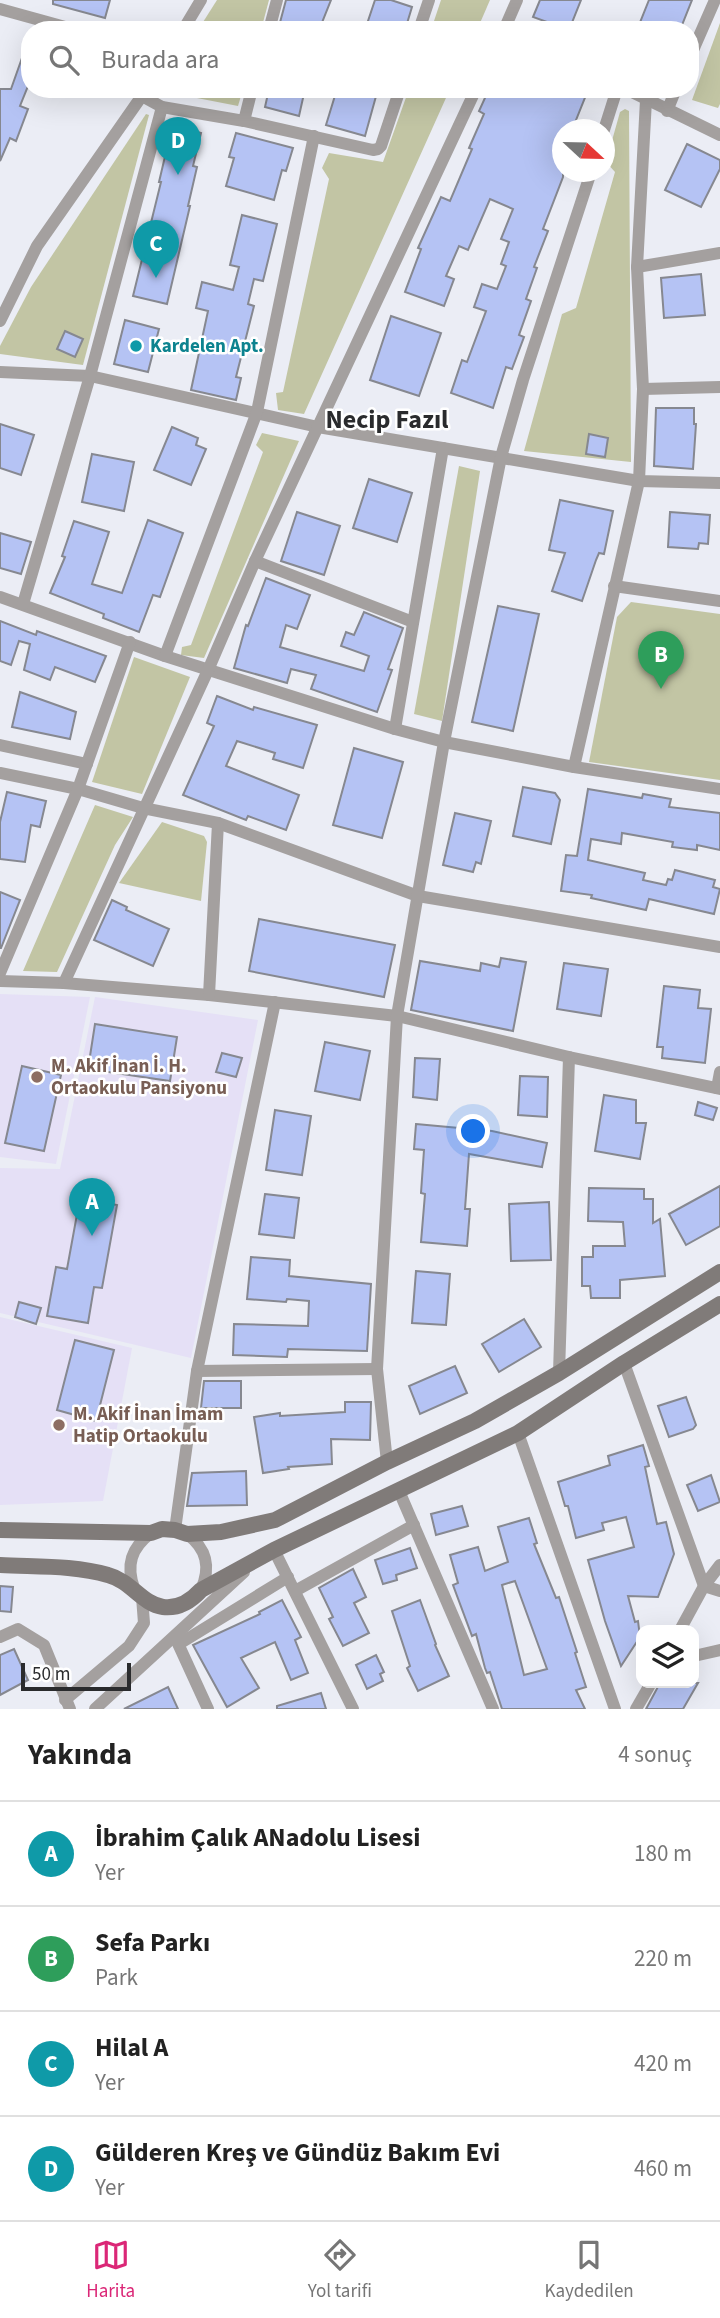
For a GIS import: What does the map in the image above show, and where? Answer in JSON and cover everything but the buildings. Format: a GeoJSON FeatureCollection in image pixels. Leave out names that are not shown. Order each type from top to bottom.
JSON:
{"type":"FeatureCollection","features":[{"type":"Feature","properties":{"kind":"main road"},"geometry":{"type":"LineString","coordinates":[[0,1530],[151,1533],[162,1529],[221,1532],[275,1520],[387,1462],[475,1421],[559,1373],[720,1272]]}},
{"type":"Feature","properties":{"kind":"main road"},"geometry":{"type":"LineString","coordinates":[[0,1566],[75,1569],[110,1575],[153,1605],[167,1608],[180,1606],[192,1600],[201,1590],[268,1553],[518,1433],[720,1304]]}},
{"type":"Feature","properties":{"kind":"street"},"geometry":{"type":"LineString","coordinates":[[188,21],[201,0]]}},
{"type":"Feature","properties":{"kind":"street"},"geometry":{"type":"LineString","coordinates":[[271,21],[277,0]]}},
{"type":"Feature","properties":{"kind":"street"},"geometry":{"type":"LineString","coordinates":[[422,21],[429,0]]}},
{"type":"Feature","properties":{"kind":"street"},"geometry":{"type":"LineString","coordinates":[[510,21],[517,0]]}},
{"type":"Feature","properties":{"kind":"street"},"geometry":{"type":"LineString","coordinates":[[699,36],[715,0]]}},
{"type":"Feature","properties":{"kind":"street"},"geometry":{"type":"LineString","coordinates":[[0,9],[43,21]]}},
{"type":"Feature","properties":{"kind":"street"},"geometry":{"type":"LineString","coordinates":[[0,321],[37,246],[141,98]]}},
{"type":"Feature","properties":{"kind":"street"},"geometry":{"type":"LineString","coordinates":[[150,98],[162,107],[378,149],[397,98]]}},
{"type":"Feature","properties":{"kind":"street"},"geometry":{"type":"LineString","coordinates":[[244,121],[250,98]]}},
{"type":"Feature","properties":{"kind":"street"},"geometry":{"type":"LineString","coordinates":[[64,983],[209,668],[255,561],[472,98]]}},
{"type":"Feature","properties":{"kind":"street"},"geometry":{"type":"LineString","coordinates":[[607,119],[614,98]]}},
{"type":"Feature","properties":{"kind":"street"},"geometry":{"type":"LineString","coordinates":[[642,98],[720,135]]}},
{"type":"Feature","properties":{"kind":"street"},"geometry":{"type":"LineString","coordinates":[[667,111],[672,98]]}},
{"type":"Feature","properties":{"kind":"street"},"geometry":{"type":"LineString","coordinates":[[574,767],[639,481],[643,389],[637,267],[646,100]]}},
{"type":"Feature","properties":{"kind":"street"},"geometry":{"type":"LineString","coordinates":[[23,604],[90,376],[162,107]]}},
{"type":"Feature","properties":{"kind":"street"},"geometry":{"type":"LineString","coordinates":[[165,656],[257,412],[314,136]]}},
{"type":"Feature","properties":{"kind":"street"},"geometry":{"type":"LineString","coordinates":[[387,1462],[377,1369],[397,1017],[444,742],[501,457],[523,380],[588,182]]}},
{"type":"Feature","properties":{"kind":"street"},"geometry":{"type":"LineString","coordinates":[[637,267],[720,253]]}},
{"type":"Feature","properties":{"kind":"street"},"geometry":{"type":"LineString","coordinates":[[0,372],[90,376],[318,428],[639,481],[720,483]]}},
{"type":"Feature","properties":{"kind":"street"},"geometry":{"type":"LineString","coordinates":[[643,389],[720,387]]}},
{"type":"Feature","properties":{"kind":"street"},"geometry":{"type":"LineString","coordinates":[[395,729],[443,448]]}},
{"type":"Feature","properties":{"kind":"street"},"geometry":{"type":"LineString","coordinates":[[255,561],[413,622]]}},
{"type":"Feature","properties":{"kind":"street"},"geometry":{"type":"LineString","coordinates":[[614,586],[720,601]]}},
{"type":"Feature","properties":{"kind":"street"},"geometry":{"type":"LineString","coordinates":[[0,597],[165,656],[395,729],[444,742],[574,767],[720,789]]}},
{"type":"Feature","properties":{"kind":"street"},"geometry":{"type":"LineString","coordinates":[[0,973],[78,789],[130,642]]}},
{"type":"Feature","properties":{"kind":"street"},"geometry":{"type":"LineString","coordinates":[[0,745],[87,764]]}},
{"type":"Feature","properties":{"kind":"street"},"geometry":{"type":"LineString","coordinates":[[0,773],[218,823],[418,896],[720,947]]}},
{"type":"Feature","properties":{"kind":"street"},"geometry":{"type":"LineString","coordinates":[[209,995],[218,823]]}},
{"type":"Feature","properties":{"kind":"street"},"geometry":{"type":"LineString","coordinates":[[0,981],[64,983],[209,995],[397,1017],[718,1089],[720,1072]]}},
{"type":"Feature","properties":{"kind":"street"},"geometry":{"type":"LineString","coordinates":[[201,1590],[206,1577],[204,1552],[197,1541],[181,1532],[197,1371],[275,1002]]}},
{"type":"Feature","properties":{"kind":"street"},"geometry":{"type":"LineString","coordinates":[[559,1373],[569,1057]]}},
{"type":"Feature","properties":{"kind":"street"},"geometry":{"type":"LineString","coordinates":[[624,1363],[704,1586]]}},
{"type":"Feature","properties":{"kind":"street"},"geometry":{"type":"LineString","coordinates":[[197,1371],[377,1369]]}},
{"type":"Feature","properties":{"kind":"street"},"geometry":{"type":"LineString","coordinates":[[518,1433],[615,1709]]}},
{"type":"Feature","properties":{"kind":"street"},"geometry":{"type":"LineString","coordinates":[[399,1491],[493,1709]]}},
{"type":"Feature","properties":{"kind":"street"},"geometry":{"type":"LineString","coordinates":[[295,1591],[414,1525]]}},
{"type":"Feature","properties":{"kind":"street"},"geometry":{"type":"LineString","coordinates":[[0,1637],[18,1629],[44,1645],[68,1705],[129,1646],[144,1623],[138,1592],[130,1576],[130,1563],[133,1551],[151,1533]]}},
{"type":"Feature","properties":{"kind":"street"},"geometry":{"type":"LineString","coordinates":[[95,1709],[177,1640],[224,1588],[268,1553],[288,1577],[353,1709]]}},
{"type":"Feature","properties":{"kind":"street"},"geometry":{"type":"LineString","coordinates":[[683,1625],[704,1586],[720,1565]]}},
{"type":"Feature","properties":{"kind":"street"},"geometry":{"type":"LineString","coordinates":[[177,1640],[288,1577]]}},
{"type":"Feature","properties":{"kind":"street"},"geometry":{"type":"LineString","coordinates":[[704,1586],[720,1591]]}},
{"type":"Feature","properties":{"kind":"street"},"geometry":{"type":"LineString","coordinates":[[177,1640],[208,1709]]}},
{"type":"Feature","properties":{"kind":"street"},"geometry":{"type":"LineString","coordinates":[[699,1655],[720,1650]]}},
{"type":"Feature","properties":{"kind":"street"},"geometry":{"type":"LineString","coordinates":[[636,1709],[648,1688]]}},
{"type":"Feature","properties":{"kind":"shaded area","name":"M. Akif İnan İ. H. Ortaokulu Pansiyonu"},"geometry":{"type":"Polygon","coordinates":[[[0,994],[90,997],[56,1164],[0,1157],[0,994]]]}},
{"type":"Feature","properties":{"kind":"shaded area"},"geometry":{"type":"Polygon","coordinates":[[[95,997],[258,1020],[191,1358],[0,1313],[0,1168],[60,1169],[95,997]]]}},
{"type":"Feature","properties":{"kind":"shaded area","name":"M. Akif İnan İmam Hatip Ortaokulu"},"geometry":{"type":"Polygon","coordinates":[[[0,1317],[132,1348],[103,1501],[0,1505],[0,1317]]]}},
{"type":"Feature","properties":{"kind":"green space"},"geometry":{"type":"Polygon","coordinates":[[[217,0],[269,0],[263,21],[204,21],[217,0]]]}},
{"type":"Feature","properties":{"kind":"green space"},"geometry":{"type":"Polygon","coordinates":[[[441,0],[490,0],[481,21],[434,21],[441,0]]]}},
{"type":"Feature","properties":{"kind":"green space"},"geometry":{"type":"Polygon","coordinates":[[[720,23],[718,108],[692,100],[699,98],[699,81],[720,23]]]}},
{"type":"Feature","properties":{"kind":"green space"},"geometry":{"type":"Polygon","coordinates":[[[197,98],[240,98],[238,106],[197,98]]]}},
{"type":"Feature","properties":{"kind":"green space"},"geometry":{"type":"Polygon","coordinates":[[[406,98],[446,98],[304,414],[278,410],[276,393],[283,392],[329,179],[322,168],[329,153],[383,162],[406,98]]]}},
{"type":"Feature","properties":{"kind":"green space"},"geometry":{"type":"Polygon","coordinates":[[[625,109],[629,111],[631,462],[524,451],[562,314],[576,308],[612,182],[615,182],[615,130],[620,112],[625,109]]]}},
{"type":"Feature","properties":{"kind":"green space"},"geometry":{"type":"Polygon","coordinates":[[[146,114],[149,115],[83,365],[0,354],[0,346],[31,287],[146,114]]]}},
{"type":"Feature","properties":{"kind":"green space"},"geometry":{"type":"Polygon","coordinates":[[[262,433],[299,441],[204,658],[181,655],[182,647],[191,645],[263,452],[256,445],[262,433]]]}},
{"type":"Feature","properties":{"kind":"green space"},"geometry":{"type":"Polygon","coordinates":[[[459,466],[480,471],[442,721],[414,714],[459,466]]]}},
{"type":"Feature","properties":{"kind":"green space"},"geometry":{"type":"Polygon","coordinates":[[[631,602],[720,614],[720,780],[589,762],[617,617],[631,602]]]}},
{"type":"Feature","properties":{"kind":"green space"},"geometry":{"type":"Polygon","coordinates":[[[134,657],[190,677],[142,794],[92,782],[134,657]]]}},
{"type":"Feature","properties":{"kind":"green space"},"geometry":{"type":"Polygon","coordinates":[[[95,805],[133,817],[115,845],[57,972],[23,971],[95,805]]]}},
{"type":"Feature","properties":{"kind":"green space"},"geometry":{"type":"Polygon","coordinates":[[[162,822],[204,836],[207,842],[201,901],[119,883],[162,822]]]}},
{"type":"Feature","properties":{"kind":"place","name":"Gülderen Kreş ve Gündüz Bakım Evi"},"geometry":{"type":"Point","coordinates":[178,175]}},
{"type":"Feature","properties":{"kind":"place","name":"Hilal A"},"geometry":{"type":"Point","coordinates":[156,278]}},
{"type":"Feature","properties":{"kind":"place","name":"Kardelen Apt."},"geometry":{"type":"Point","coordinates":[136,346]}},
{"type":"Feature","properties":{"kind":"place","name":"Sefa Parkı"},"geometry":{"type":"Point","coordinates":[661,689]}},
{"type":"Feature","properties":{"kind":"place","name":"M. Akif İnan İ. H. Ortaokulu Pansiyonu"},"geometry":{"type":"Point","coordinates":[37,1077]}},
{"type":"Feature","properties":{"kind":"place","name":"İbrahim Çalık ANadolu Lisesi"},"geometry":{"type":"Point","coordinates":[92,1236]}},
{"type":"Feature","properties":{"kind":"place","name":"M. Akif İnan İmam Hatip Ortaokulu"},"geometry":{"type":"Point","coordinates":[59,1425]}},
{"type":"Feature","properties":{"kind":"district","name":"Necip Fazıl"},"geometry":{"type":"Point","coordinates":[387,419]}}]}
